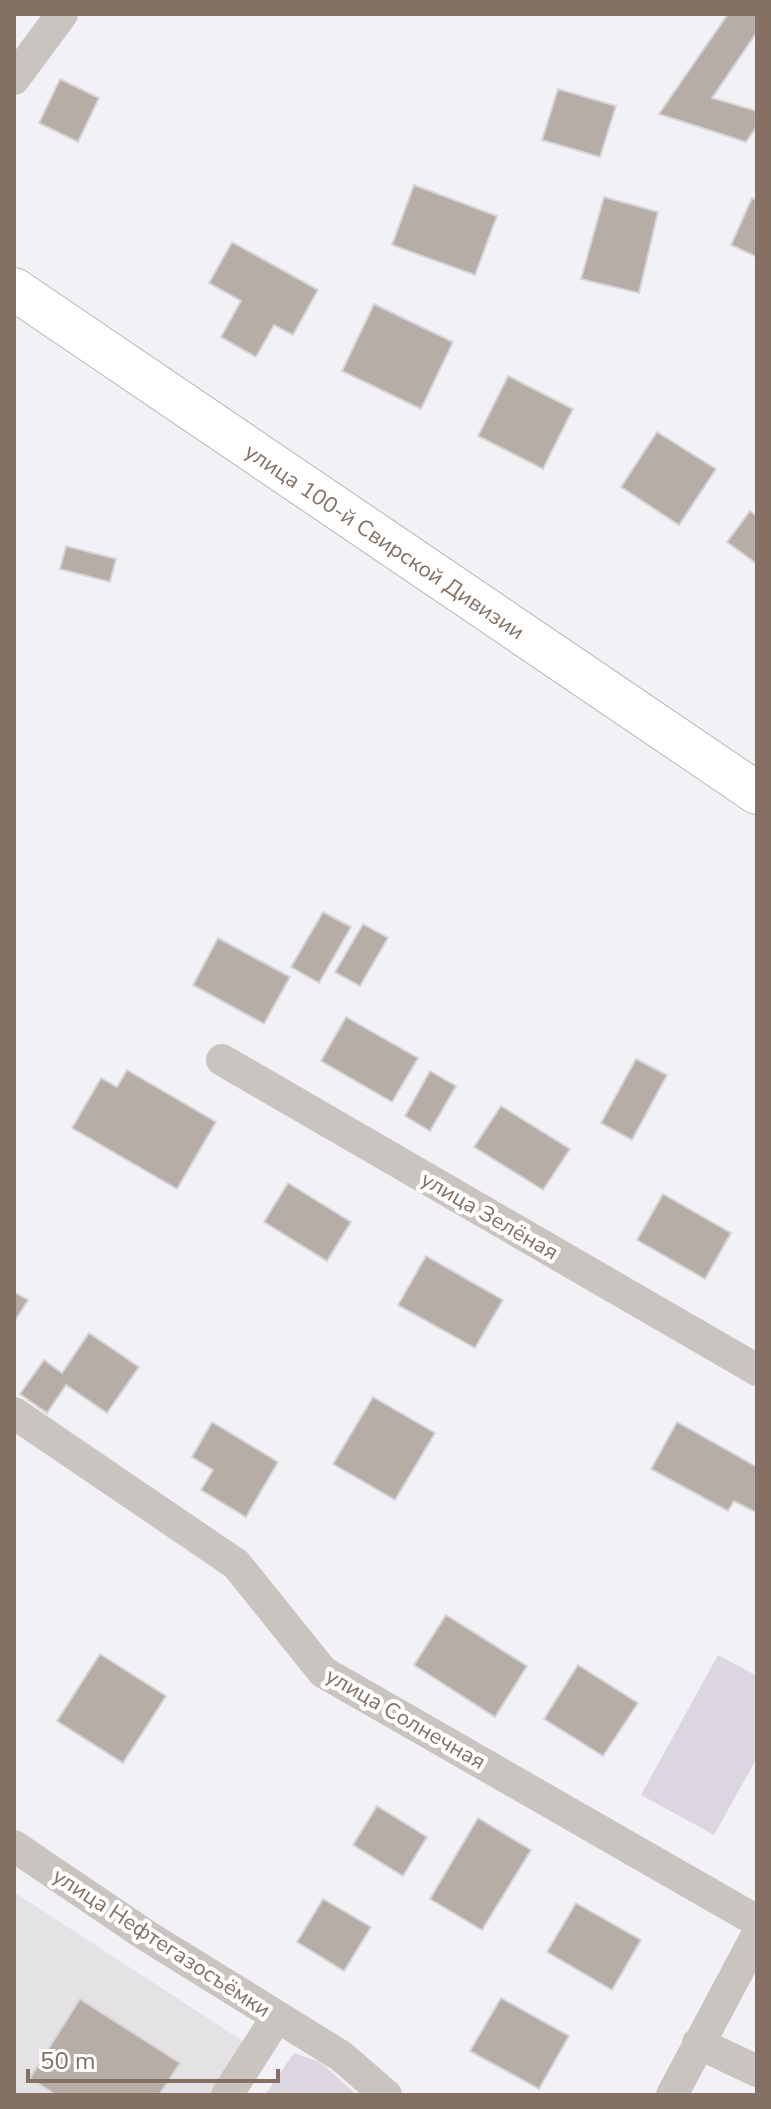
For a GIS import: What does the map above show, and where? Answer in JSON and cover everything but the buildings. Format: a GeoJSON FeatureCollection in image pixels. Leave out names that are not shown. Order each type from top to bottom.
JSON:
{"type":"FeatureCollection","features":[{"type":"Feature","properties":{"kind":"main road","name":"улица 100-й Свирской Дивизии"},"geometry":{"type":"LineString","coordinates":[[14,289],[757,793]]}},
{"type":"Feature","properties":{"kind":"street"},"geometry":{"type":"LineString","coordinates":[[14,79],[62,14]]}},
{"type":"Feature","properties":{"kind":"street","name":"улица Зелёная"},"geometry":{"type":"LineString","coordinates":[[222,1060],[757,1370]]}},
{"type":"Feature","properties":{"kind":"street","name":"улица Солнечная"},"geometry":{"type":"LineString","coordinates":[[14,1413],[236,1564],[323,1672],[757,1921]]}},
{"type":"Feature","properties":{"kind":"street","name":"улица Нефтегазосъёмки"},"geometry":{"type":"LineString","coordinates":[[14,1846],[147,1936],[341,2056],[386,2095]]}},
{"type":"Feature","properties":{"kind":"street"},"geometry":{"type":"LineString","coordinates":[[672,2095],[757,1935]]}},
{"type":"Feature","properties":{"kind":"street"},"geometry":{"type":"LineString","coordinates":[[227,2095],[277,2017]]}},
{"type":"Feature","properties":{"kind":"street"},"geometry":{"type":"LineString","coordinates":[[698,2043],[757,2071]]}},
{"type":"Feature","properties":{"kind":"shaded area"},"geometry":{"type":"Polygon","coordinates":[[[718,1655],[757,1676],[757,1758],[714,1835],[641,1795],[718,1655]]]}},
{"type":"Feature","properties":{"kind":"shaded area"},"geometry":{"type":"Polygon","coordinates":[[[14,1892],[249,2045],[214,2095],[14,2095],[14,1892]]]}},
{"type":"Feature","properties":{"kind":"shaded area"},"geometry":{"type":"Polygon","coordinates":[[[294,2053],[320,2062],[357,2095],[265,2095],[294,2053]]]}}]}
